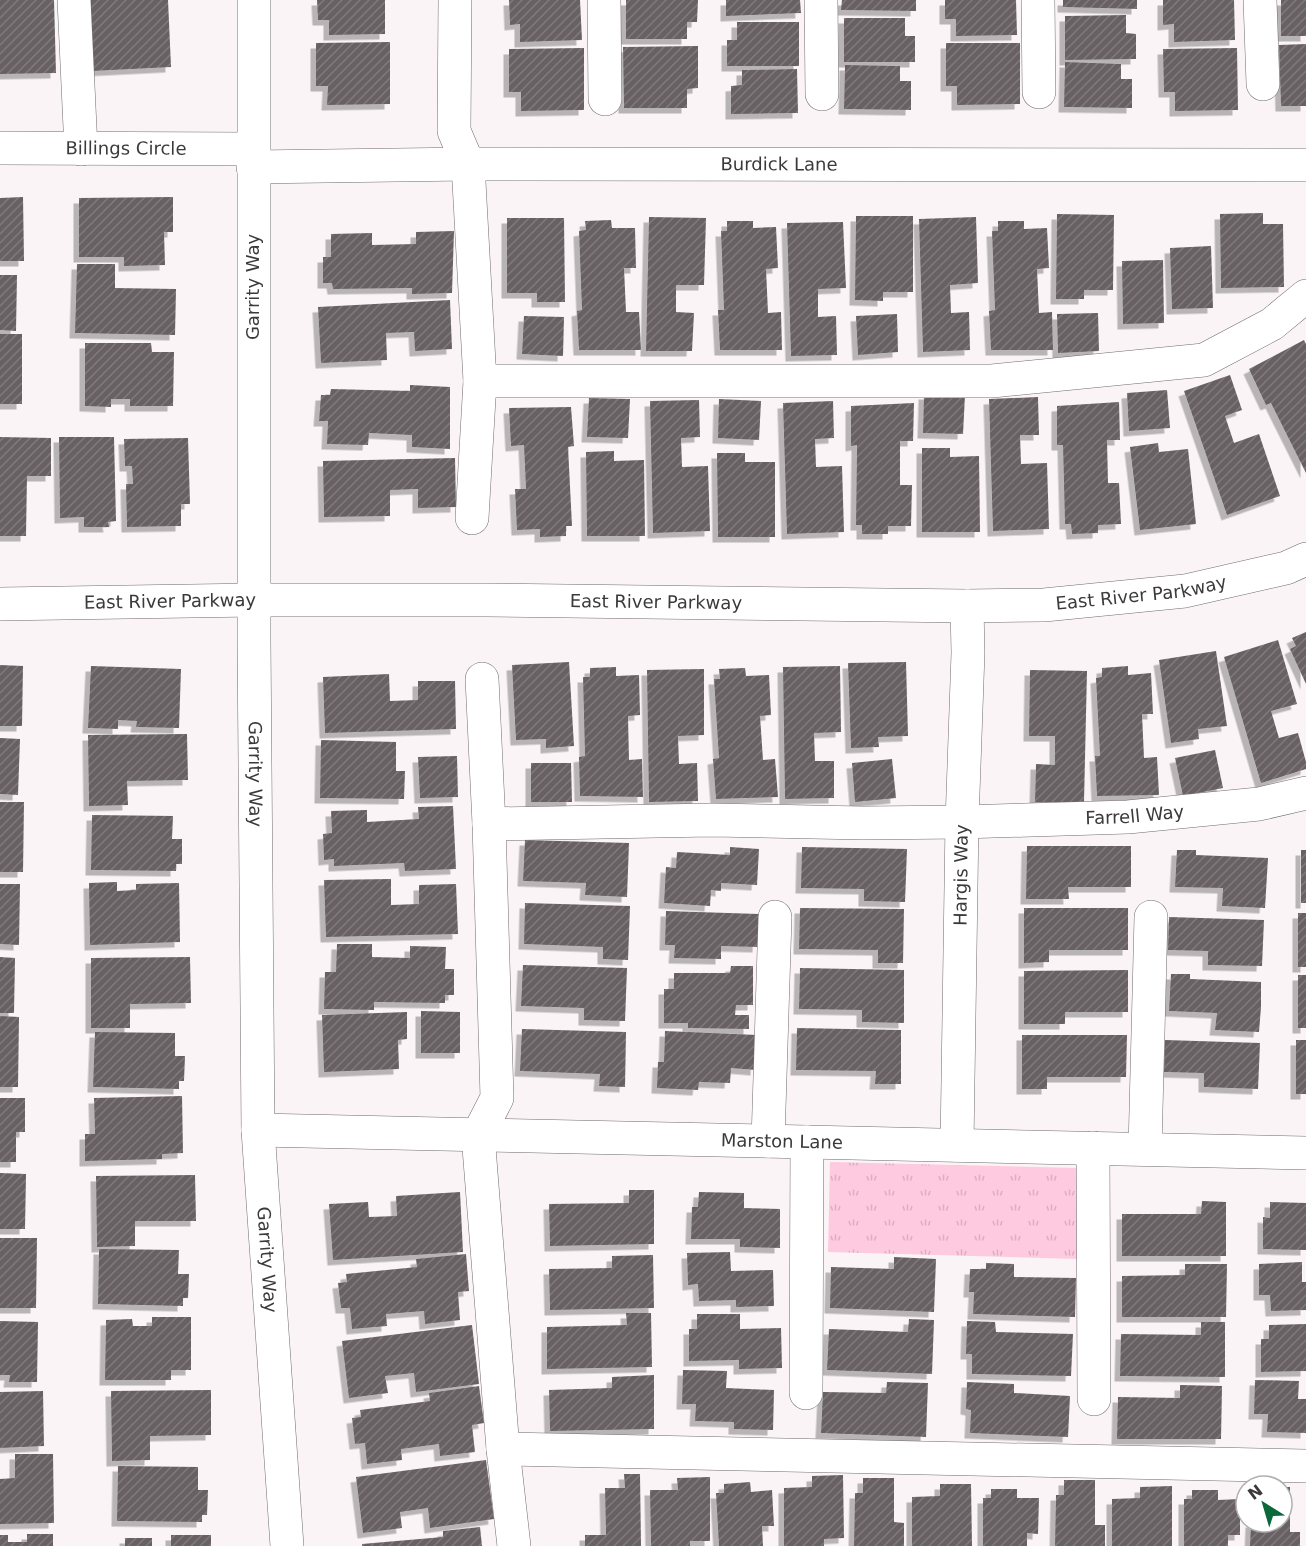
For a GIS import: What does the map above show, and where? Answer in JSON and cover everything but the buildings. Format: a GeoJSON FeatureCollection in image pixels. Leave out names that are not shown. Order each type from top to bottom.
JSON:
{"type":"FeatureCollection","features":[{"type":"Feature","properties":{"kind":"street"},"geometry":{"type":"LineString","coordinates":[[74,0],[81,149]]}},
{"type":"Feature","properties":{"kind":"street","name":"Garrity Way"},"geometry":{"type":"LineString","coordinates":[[254,0],[254,600],[258,1130],[287,1546]]}},
{"type":"Feature","properties":{"kind":"street"},"geometry":{"type":"LineString","coordinates":[[455,0],[454,131],[468,164],[480,381],[472,518]]}},
{"type":"Feature","properties":{"kind":"street"},"geometry":{"type":"LineString","coordinates":[[604,0],[605,99]]}},
{"type":"Feature","properties":{"kind":"street"},"geometry":{"type":"LineString","coordinates":[[820,0],[822,94]]}},
{"type":"Feature","properties":{"kind":"street"},"geometry":{"type":"LineString","coordinates":[[1038,0],[1038,92]]}},
{"type":"Feature","properties":{"kind":"street"},"geometry":{"type":"LineString","coordinates":[[1260,0],[1263,84]]}},
{"type":"Feature","properties":{"kind":"street","name":"Billings Circle"},"geometry":{"type":"LineString","coordinates":[[0,148],[81,149],[253,158]]}},
{"type":"Feature","properties":{"kind":"street","name":"Burdick Lane"},"geometry":{"type":"LineString","coordinates":[[253,158],[468,164],[1306,165]]}},
{"type":"Feature","properties":{"kind":"street"},"geometry":{"type":"LineString","coordinates":[[480,381],[992,381],[1204,360],[1272,324],[1306,296]]}},
{"type":"Feature","properties":{"kind":"street","name":"East River Parkway"},"geometry":{"type":"LineString","coordinates":[[0,604],[254,600],[488,600],[1044,605],[1185,591],[1286,568],[1306,559]]}},
{"type":"Feature","properties":{"kind":"street","name":"Hargis Way"},"geometry":{"type":"LineString","coordinates":[[957,1145],[962,822],[968,653],[967,606]]}},
{"type":"Feature","properties":{"kind":"street"},"geometry":{"type":"LineString","coordinates":[[482,679],[489,824],[497,1098],[478,1135],[503,1449],[514,1546]]}},
{"type":"Feature","properties":{"kind":"street","name":"Farrell Way"},"geometry":{"type":"LineString","coordinates":[[489,824],[712,820],[962,822],[1128,817],[1259,804],[1306,793]]}},
{"type":"Feature","properties":{"kind":"street"},"geometry":{"type":"LineString","coordinates":[[768,1141],[775,917]]}},
{"type":"Feature","properties":{"kind":"street"},"geometry":{"type":"LineString","coordinates":[[1144,1149],[1151,918]]}},
{"type":"Feature","properties":{"kind":"street","name":"Marston Lane"},"geometry":{"type":"LineString","coordinates":[[258,1130],[1306,1152]]}},
{"type":"Feature","properties":{"kind":"street"},"geometry":{"type":"LineString","coordinates":[[806,1393],[807,1142]]}},
{"type":"Feature","properties":{"kind":"street"},"geometry":{"type":"LineString","coordinates":[[1094,1148],[1094,1399]]}},
{"type":"Feature","properties":{"kind":"street"},"geometry":{"type":"LineString","coordinates":[[503,1449],[1306,1466]]}},
{"type":"Feature","properties":{"kind":"green space"},"geometry":{"type":"Polygon","coordinates":[[[830,1162],[1079,1168],[1077,1259],[828,1252],[830,1162]]]}}]}
